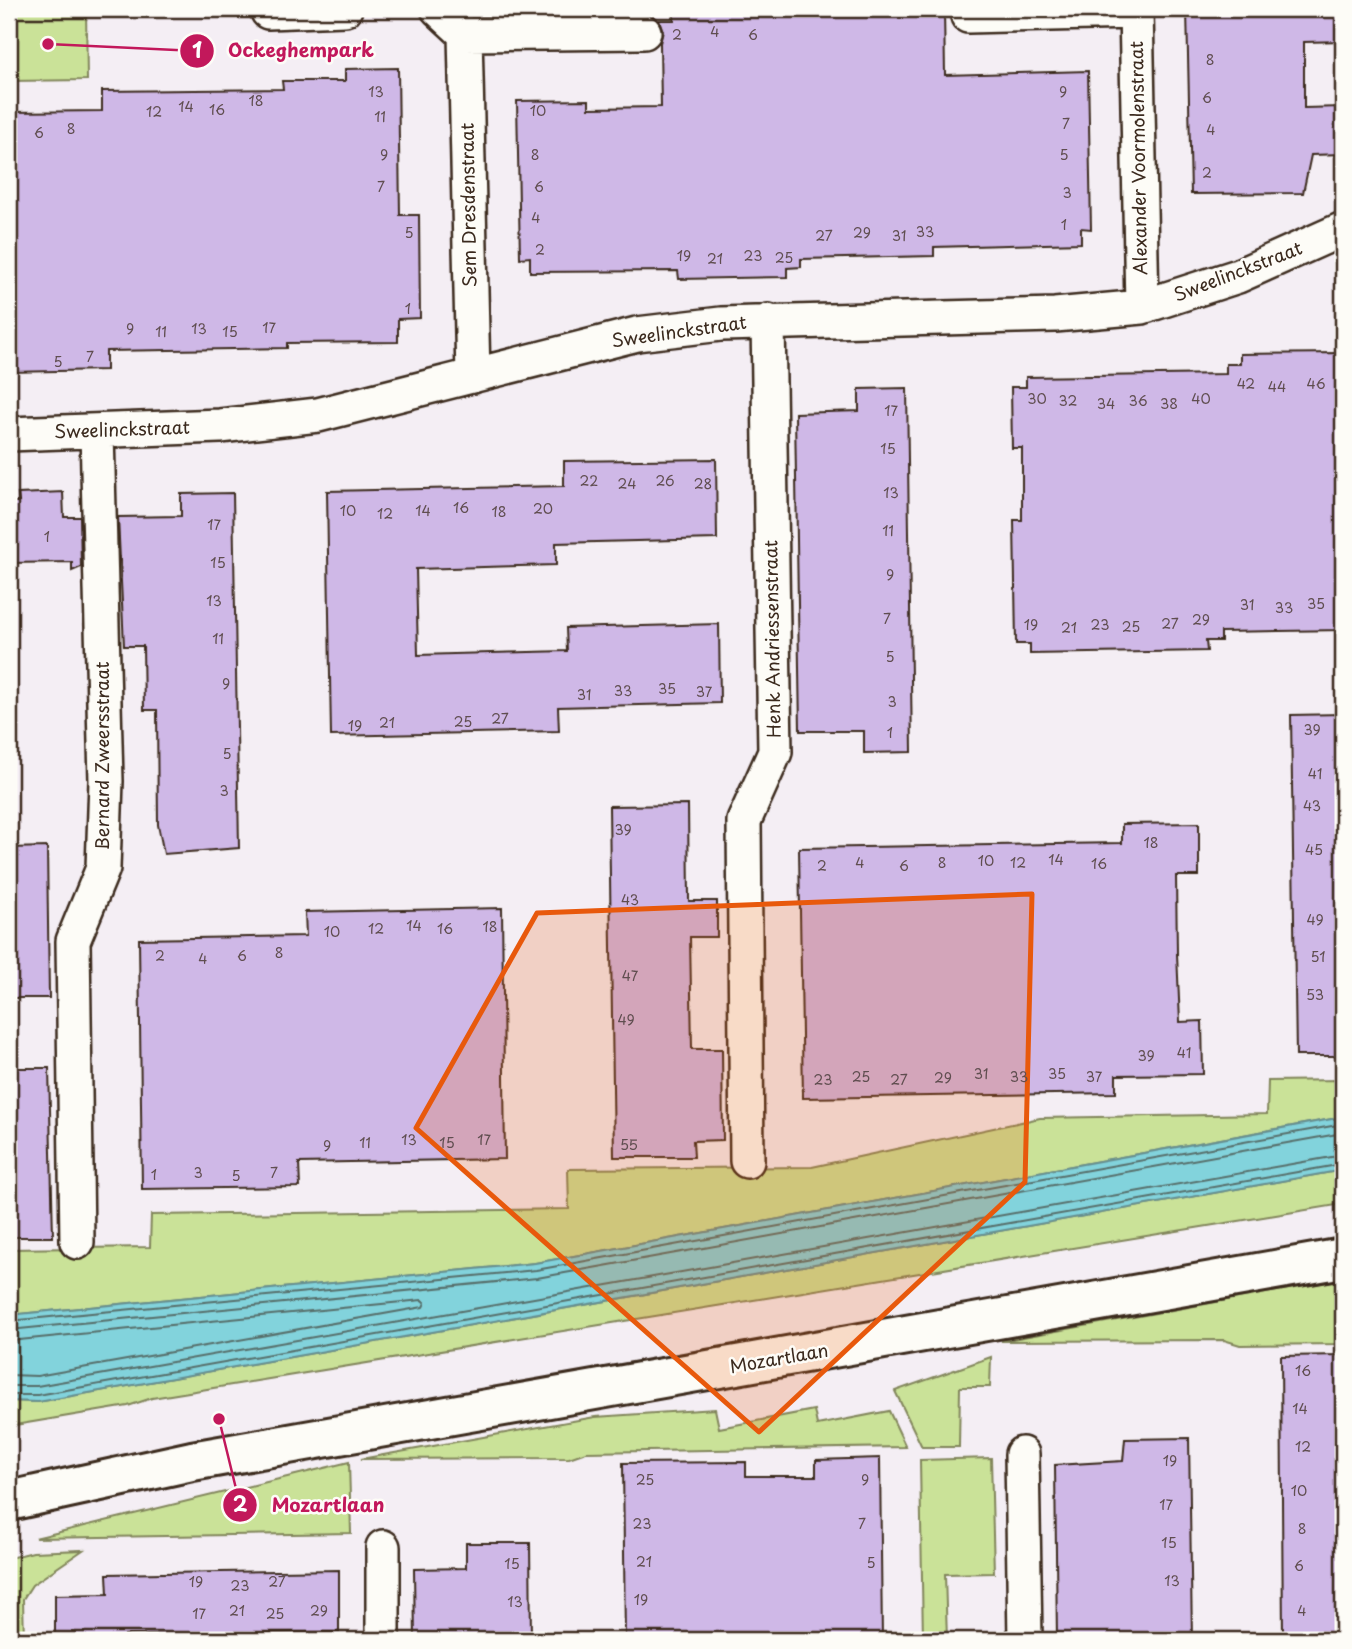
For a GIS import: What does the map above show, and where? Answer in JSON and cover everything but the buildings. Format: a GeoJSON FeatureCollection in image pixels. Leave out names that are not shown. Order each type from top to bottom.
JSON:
{"type":"FeatureCollection","features":[{"type":"Feature","properties":{"kind":"street"},"geometry":{"type":"LineString","coordinates":[[268,12],[345,9]]}},
{"type":"Feature","properties":{"kind":"street"},"geometry":{"type":"LineString","coordinates":[[438,9],[465,34],[644,32]]}},
{"type":"Feature","properties":{"kind":"street"},"geometry":{"type":"LineString","coordinates":[[968,16],[1136,10]]}},
{"type":"Feature","properties":{"kind":"street","name":"Alexander Voormolenstraat"},"geometry":{"type":"LineString","coordinates":[[1136,10],[1142,307]]}},
{"type":"Feature","properties":{"kind":"street","name":"Sem Dresdenstraat"},"geometry":{"type":"LineString","coordinates":[[465,34],[473,376]]}},
{"type":"Feature","properties":{"kind":"street","name":"Sweelinckstraat"},"geometry":{"type":"LineString","coordinates":[[9,434],[220,426],[318,415],[637,334],[768,321],[1055,315],[1142,307],[1238,276],[1343,229]]}},
{"type":"Feature","properties":{"kind":"street","name":"Henk Andriessenstraat"},"geometry":{"type":"LineString","coordinates":[[747,1161],[744,821],[775,752],[768,321]]}},
{"type":"Feature","properties":{"kind":"street","name":"Bernard Zweersstraat"},"geometry":{"type":"LineString","coordinates":[[77,1242],[73,940],[103,868],[106,781],[97,432]]}},
{"type":"Feature","properties":{"kind":"street","name":"Mozartlaan"},"geometry":{"type":"LineString","coordinates":[[9,1501],[192,1461],[1343,1258]]}},
{"type":"Feature","properties":{"kind":"street"},"geometry":{"type":"LineString","coordinates":[[1023,1454],[1026,1640]]}},
{"type":"Feature","properties":{"kind":"street"},"geometry":{"type":"LineString","coordinates":[[383,1546],[383,1640]]}},
{"type":"Feature","properties":{"kind":"highlighted area"},"geometry":{"type":"Polygon","coordinates":[[[1032,894],[1025,1182],[759,1432],[416,1128],[537,913],[1032,894]]]}},
{"type":"Feature","properties":{"kind":"green space"},"geometry":{"type":"Polygon","coordinates":[[[9,9],[86,9],[87,80],[9,81],[9,9]]]}},
{"type":"Feature","properties":{"kind":"green space"},"geometry":{"type":"Polygon","coordinates":[[[1343,1080],[1343,1117],[535,1263],[9,1315],[9,1249],[150,1247],[151,1215],[569,1209],[568,1169],[812,1167],[1040,1118],[1267,1114],[1268,1081],[1343,1080]]]}},
{"type":"Feature","properties":{"kind":"green space"},"geometry":{"type":"Polygon","coordinates":[[[1343,1170],[1343,1204],[152,1398],[128,1406],[9,1426],[9,1401],[38,1402],[1343,1170]]]}},
{"type":"Feature","properties":{"kind":"green space"},"geometry":{"type":"Polygon","coordinates":[[[1343,1279],[1343,1344],[1240,1345],[1224,1340],[1001,1341],[1343,1279]]]}},
{"type":"Feature","properties":{"kind":"green space"},"geometry":{"type":"Polygon","coordinates":[[[991,1357],[990,1387],[960,1387],[959,1447],[922,1447],[895,1391],[991,1357]]]}},
{"type":"Feature","properties":{"kind":"green space"},"geometry":{"type":"Polygon","coordinates":[[[715,1409],[719,1428],[814,1410],[817,1425],[889,1411],[906,1447],[586,1452],[569,1458],[361,1459],[595,1417],[715,1409]]]}},
{"type":"Feature","properties":{"kind":"green space"},"geometry":{"type":"Polygon","coordinates":[[[991,1458],[994,1573],[945,1574],[947,1640],[923,1640],[920,1460],[991,1458]]]}},
{"type":"Feature","properties":{"kind":"green space"},"geometry":{"type":"Polygon","coordinates":[[[349,1462],[351,1533],[35,1538],[349,1462]]]}},
{"type":"Feature","properties":{"kind":"green space"},"geometry":{"type":"Polygon","coordinates":[[[83,1550],[32,1585],[23,1599],[24,1640],[9,1640],[9,1558],[33,1552],[83,1550]]]}},
{"type":"Feature","properties":{"kind":"water"},"geometry":{"type":"Polygon","coordinates":[[[1343,1117],[1343,1170],[38,1402],[9,1401],[9,1315],[535,1263],[1343,1117]]]}},
{"type":"Feature","properties":{"kind":"place","name":"Ockeghempark"},"geometry":{"type":"Point","coordinates":[48,44]}},
{"type":"Feature","properties":{"kind":"place","name":"Mozartlaan"},"geometry":{"type":"Point","coordinates":[219,1419]}}]}
